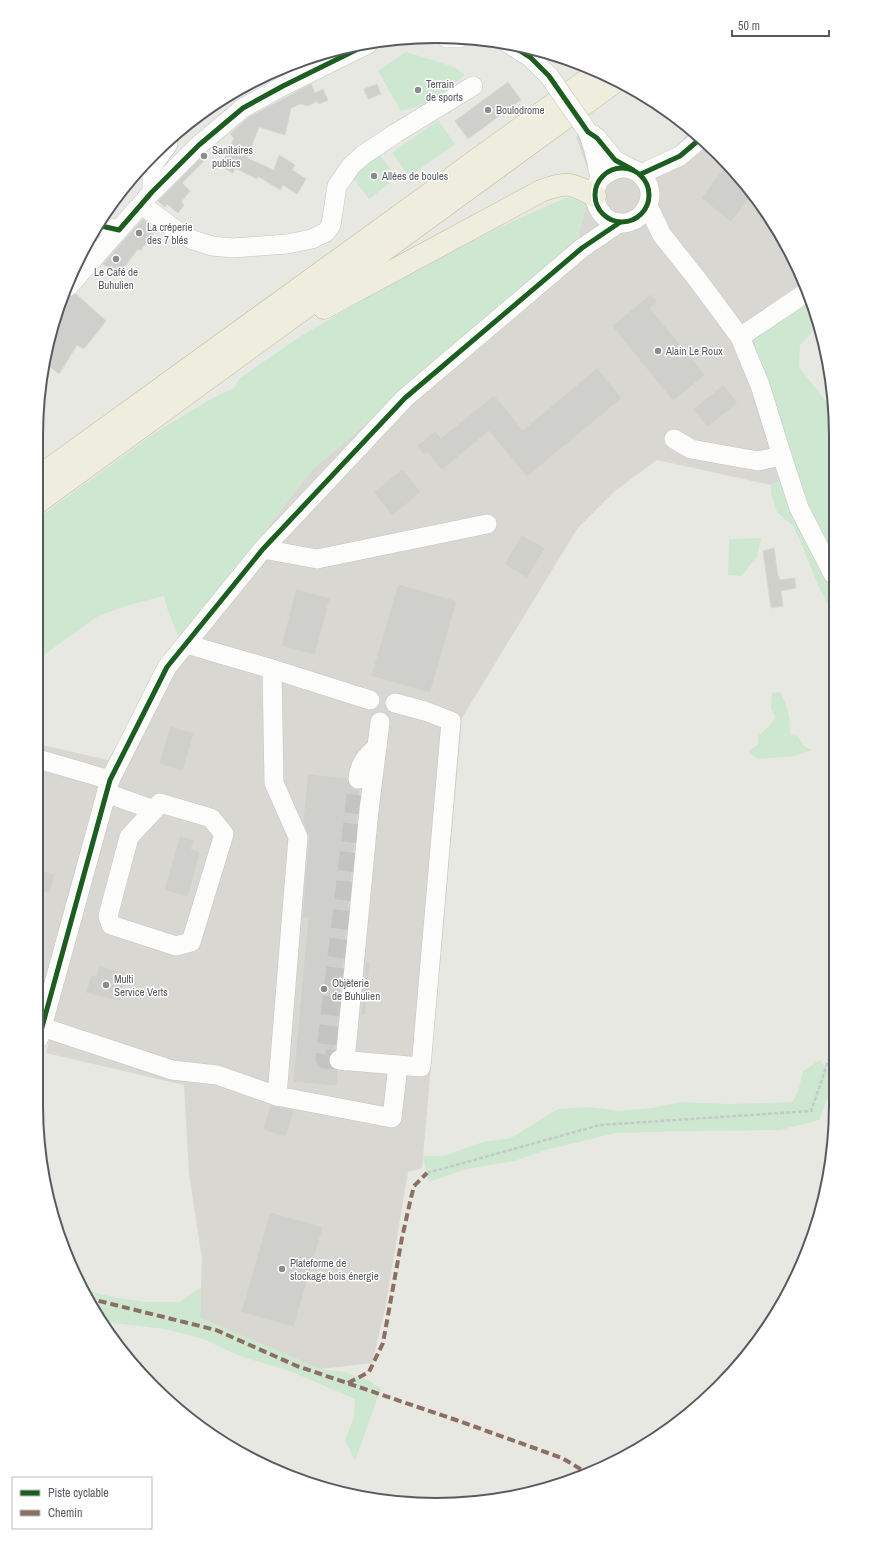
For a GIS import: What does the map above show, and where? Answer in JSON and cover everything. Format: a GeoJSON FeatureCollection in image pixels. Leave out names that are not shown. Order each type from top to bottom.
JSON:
{"type":"FeatureCollection","features":[{"type":"Feature","properties":{"kind":"highway"},"geometry":{"type":"LineString","coordinates":[[43,474],[593,76]]}},
{"type":"Feature","properties":{"kind":"highway"},"geometry":{"type":"LineString","coordinates":[[43,499],[611,85]]}},
{"type":"Feature","properties":{"kind":"highway"},"geometry":{"type":"LineString","coordinates":[[249,348],[541,191],[558,184],[569,184],[598,196]]}},
{"type":"Feature","properties":{"kind":"street"},"geometry":{"type":"LineString","coordinates":[[77,277],[147,198],[199,145],[243,108],[283,86],[350,53]]}},
{"type":"Feature","properties":{"kind":"street"},"geometry":{"type":"LineString","coordinates":[[524,53],[530,57],[549,76],[588,132],[597,160],[598,196],[612,221],[624,223],[662,235]]}},
{"type":"Feature","properties":{"kind":"street"},"geometry":{"type":"LineString","coordinates":[[147,198],[180,233],[193,240],[212,246],[233,248],[287,244],[312,239],[326,232],[331,225],[337,186],[351,166],[363,155],[396,133],[473,86]]}},
{"type":"Feature","properties":{"kind":"street"},"geometry":{"type":"LineString","coordinates":[[588,132],[597,138],[614,160],[637,172],[648,184],[649,201],[662,235],[740,337],[760,385],[799,508],[829,566]]}},
{"type":"Feature","properties":{"kind":"street"},"geometry":{"type":"LineString","coordinates":[[43,1025],[108,786],[167,667],[263,549],[405,398],[582,248],[624,223],[636,219],[643,214],[649,201],[680,156],[696,142]]}},
{"type":"Feature","properties":{"kind":"street"},"geometry":{"type":"LineString","coordinates":[[582,248],[606,173],[615,169],[624,168],[637,172],[680,156]]}},
{"type":"Feature","properties":{"kind":"street"},"geometry":{"type":"LineString","coordinates":[[147,198],[152,166],[157,159]]}},
{"type":"Feature","properties":{"kind":"street"},"geometry":{"type":"LineString","coordinates":[[104,226],[119,230]]}},
{"type":"Feature","properties":{"kind":"street"},"geometry":{"type":"LineString","coordinates":[[740,337],[802,295]]}},
{"type":"Feature","properties":{"kind":"street"},"geometry":{"type":"LineString","coordinates":[[674,439],[691,449],[758,460],[782,456]]}},
{"type":"Feature","properties":{"kind":"street"},"geometry":{"type":"LineString","coordinates":[[263,549],[317,559],[487,524]]}},
{"type":"Feature","properties":{"kind":"street"},"geometry":{"type":"LineString","coordinates":[[186,644],[370,700]]}},
{"type":"Feature","properties":{"kind":"street"},"geometry":{"type":"LineString","coordinates":[[272,669],[274,782],[298,837],[278,1096]]}},
{"type":"Feature","properties":{"kind":"street"},"geometry":{"type":"LineString","coordinates":[[377,694],[386,694],[390,696],[395,703],[396,708],[393,717],[389,720],[380,722],[372,718],[368,712],[368,704],[370,700],[377,694]]}},
{"type":"Feature","properties":{"kind":"street"},"geometry":{"type":"LineString","coordinates":[[380,722],[342,1061],[421,1067],[451,721],[425,711],[395,703]]}},
{"type":"Feature","properties":{"kind":"street"},"geometry":{"type":"LineString","coordinates":[[358,779],[358,773],[366,756],[377,747]]}},
{"type":"Feature","properties":{"kind":"street"},"geometry":{"type":"LineString","coordinates":[[43,761],[108,786],[154,810]]}},
{"type":"Feature","properties":{"kind":"street"},"geometry":{"type":"LineString","coordinates":[[160,803],[211,818],[224,834],[190,942],[176,946],[111,925],[108,916],[129,837],[154,810],[160,803]]}},
{"type":"Feature","properties":{"kind":"street"},"geometry":{"type":"LineString","coordinates":[[43,1033],[172,1070],[217,1075],[278,1096],[392,1118],[398,1065]]}},
{"type":"Feature","properties":{"kind":"path"},"geometry":{"type":"LineString","coordinates":[[427,1173],[600,1125],[811,1111],[829,1058]]}},
{"type":"Feature","properties":{"kind":"shaded area"},"geometry":{"type":"Polygon","coordinates":[[[594,124],[619,156],[631,161],[645,162],[675,149],[687,134],[714,158],[748,197],[763,218],[788,262],[805,301],[753,336],[796,473],[771,485],[657,460],[615,491],[577,529],[462,718],[422,1168],[408,1172],[385,1309],[372,1363],[320,1369],[200,1318],[202,1259],[189,1174],[184,1085],[46,1053],[55,1021],[43,1014],[43,745],[108,760],[168,657],[311,471],[577,242],[592,181],[576,137],[594,124]]]}},
{"type":"Feature","properties":{"kind":"green space","name":"Terrain de sports"},"geometry":{"type":"Polygon","coordinates":[[[406,52],[454,67],[465,75],[429,104],[401,111],[378,71],[406,52]]]}},
{"type":"Feature","properties":{"kind":"green space"},"geometry":{"type":"Polygon","coordinates":[[[438,120],[455,144],[409,177],[392,153],[438,120]]]}},
{"type":"Feature","properties":{"kind":"green space","name":"Allées de boules"},"geometry":{"type":"Polygon","coordinates":[[[378,153],[397,177],[369,199],[351,175],[378,153]]]}},
{"type":"Feature","properties":{"kind":"green space"},"geometry":{"type":"Polygon","coordinates":[[[567,197],[586,204],[577,242],[311,471],[180,641],[164,596],[126,606],[98,616],[43,656],[43,515],[156,432],[213,398],[234,388],[240,378],[301,336],[368,297],[496,229],[567,197]]]}},
{"type":"Feature","properties":{"kind":"green space"},"geometry":{"type":"Polygon","coordinates":[[[805,301],[815,330],[800,345],[799,367],[828,404],[828,410],[829,606],[818,585],[793,526],[777,512],[771,494],[771,485],[796,473],[763,378],[753,336],[805,301]]]}},
{"type":"Feature","properties":{"kind":"green space"},"geometry":{"type":"Polygon","coordinates":[[[761,538],[757,556],[742,576],[728,575],[729,539],[761,538]]]}},
{"type":"Feature","properties":{"kind":"green space"},"geometry":{"type":"Polygon","coordinates":[[[780,692],[788,713],[790,735],[798,736],[804,746],[812,750],[795,756],[758,759],[748,751],[758,745],[758,736],[770,725],[775,717],[771,708],[772,693],[780,692]]]}},
{"type":"Feature","properties":{"kind":"green space"},"geometry":{"type":"Polygon","coordinates":[[[820,1060],[829,1071],[829,1095],[819,1120],[780,1130],[615,1133],[546,1150],[514,1161],[467,1169],[429,1182],[423,1156],[444,1156],[483,1142],[511,1138],[558,1109],[590,1107],[619,1111],[652,1108],[682,1102],[729,1104],[792,1102],[798,1092],[803,1071],[820,1060]]]}},
{"type":"Feature","properties":{"kind":"green space"},"geometry":{"type":"Polygon","coordinates":[[[201,1288],[200,1318],[320,1369],[344,1372],[368,1380],[381,1388],[355,1461],[345,1440],[354,1417],[355,1399],[292,1372],[240,1356],[203,1339],[165,1329],[113,1323],[108,1321],[90,1291],[112,1297],[145,1302],[180,1302],[201,1288]]]}},
{"type":"Feature","properties":{"kind":"building","name":"Boulodrome"},"geometry":{"type":"Polygon","coordinates":[[[508,82],[521,100],[468,139],[455,121],[508,82]]]}},
{"type":"Feature","properties":{"kind":"building"},"geometry":{"type":"Polygon","coordinates":[[[311,84],[315,93],[323,89],[328,100],[319,104],[317,101],[308,106],[300,104],[291,108],[285,135],[259,127],[247,158],[274,170],[279,155],[295,165],[292,170],[306,179],[297,194],[283,185],[280,190],[258,176],[257,179],[235,168],[233,173],[221,167],[234,138],[230,134],[249,117],[311,84]]]}},
{"type":"Feature","properties":{"kind":"building"},"geometry":{"type":"Polygon","coordinates":[[[377,84],[381,94],[368,99],[364,89],[377,84]]]}},
{"type":"Feature","properties":{"kind":"building"},"geometry":{"type":"Polygon","coordinates":[[[205,154],[209,156],[182,183],[190,191],[181,202],[184,205],[178,213],[167,204],[165,207],[158,201],[205,154]]]}},
{"type":"Feature","properties":{"kind":"building"},"geometry":{"type":"Polygon","coordinates":[[[723,169],[749,199],[731,222],[701,198],[723,169]]]}},
{"type":"Feature","properties":{"kind":"building"},"geometry":{"type":"Polygon","coordinates":[[[143,219],[156,230],[141,250],[138,249],[119,274],[103,264],[143,219]]]}},
{"type":"Feature","properties":{"kind":"building"},"geometry":{"type":"Polygon","coordinates":[[[76,294],[106,321],[84,349],[77,345],[59,374],[50,367],[56,334],[69,297],[76,294]]]}},
{"type":"Feature","properties":{"kind":"building","name":"Alain Le Roux"},"geometry":{"type":"Polygon","coordinates":[[[651,294],[657,302],[650,308],[705,375],[673,401],[612,326],[651,294]]]}},
{"type":"Feature","properties":{"kind":"building"},"geometry":{"type":"Polygon","coordinates":[[[597,368],[622,398],[527,477],[489,431],[442,470],[427,452],[424,455],[417,446],[435,431],[441,438],[494,395],[523,430],[597,368]]]}},
{"type":"Feature","properties":{"kind":"building"},"geometry":{"type":"Polygon","coordinates":[[[723,385],[738,403],[707,427],[693,409],[723,385]]]}},
{"type":"Feature","properties":{"kind":"building"},"geometry":{"type":"Polygon","coordinates":[[[402,469],[421,492],[392,516],[374,492],[402,469]]]}},
{"type":"Feature","properties":{"kind":"building"},"geometry":{"type":"Polygon","coordinates":[[[522,535],[545,548],[527,578],[504,564],[522,535]]]}},
{"type":"Feature","properties":{"kind":"building"},"geometry":{"type":"Polygon","coordinates":[[[774,548],[778,577],[779,576],[780,580],[795,578],[796,588],[781,591],[783,606],[771,608],[763,551],[774,548]]]}},
{"type":"Feature","properties":{"kind":"building"},"geometry":{"type":"Polygon","coordinates":[[[398,584],[457,601],[430,693],[371,676],[398,584]]]}},
{"type":"Feature","properties":{"kind":"building"},"geometry":{"type":"Polygon","coordinates":[[[296,589],[330,598],[315,655],[281,646],[296,589]]]}},
{"type":"Feature","properties":{"kind":"building"},"geometry":{"type":"Polygon","coordinates":[[[170,726],[194,733],[183,771],[159,764],[170,726]]]}},
{"type":"Feature","properties":{"kind":"building","name":"Objèterie de Buhulien"},"geometry":{"type":"Polygon","coordinates":[[[308,774],[347,778],[351,787],[356,790],[360,789],[335,1050],[330,1053],[328,1059],[329,1065],[338,1071],[337,1086],[293,1082],[308,918],[302,918],[309,838],[303,821],[308,774]]]}},
{"type":"Feature","properties":{"kind":"building"},"geometry":{"type":"Polygon","coordinates":[[[180,836],[194,840],[191,849],[200,852],[188,897],[164,890],[180,836]]]}},
{"type":"Feature","properties":{"kind":"building"},"geometry":{"type":"Polygon","coordinates":[[[43,871],[55,874],[50,893],[43,891],[43,871]]]}},
{"type":"Feature","properties":{"kind":"building"},"geometry":{"type":"Polygon","coordinates":[[[366,961],[370,962],[365,1015],[361,1014],[366,961]]]}},
{"type":"Feature","properties":{"kind":"building","name":"Multi Service Verts"},"geometry":{"type":"Polygon","coordinates":[[[99,966],[127,973],[120,1001],[86,993],[91,975],[96,976],[99,966]]]}},
{"type":"Feature","properties":{"kind":"building"},"geometry":{"type":"Polygon","coordinates":[[[270,1105],[294,1110],[286,1137],[263,1130],[270,1105]]]}},
{"type":"Feature","properties":{"kind":"building","name":"Plateforme de stockage bois énergie"},"geometry":{"type":"Polygon","coordinates":[[[270,1212],[323,1227],[294,1327],[241,1312],[270,1212]]]}},
{"type":"Feature","properties":{"kind":"tunnel"},"geometry":{"type":"LineString","coordinates":[[339,1060],[325,1059],[358,779]]}},
{"type":"Feature","properties":{"kind":"marked path"},"geometry":{"type":"LineString","coordinates":[[348,1383],[369,1372],[383,1343],[402,1238],[414,1186],[427,1173]]}},
{"type":"Feature","properties":{"kind":"marked path"},"geometry":{"type":"LineString","coordinates":[[95,1300],[216,1330],[297,1366],[562,1458],[582,1470]]}},
{"type":"Feature","properties":{"kind":"cycle path"},"geometry":{"type":"LineString","coordinates":[[104,227],[119,230],[152,192],[199,145],[243,108],[283,86],[350,53]]}},
{"type":"Feature","properties":{"kind":"cycle path"},"geometry":{"type":"LineString","coordinates":[[524,53],[530,57],[549,76],[588,132],[597,138],[615,160],[633,170]]}},
{"type":"Feature","properties":{"kind":"cycle path"},"geometry":{"type":"LineString","coordinates":[[641,174],[680,156],[696,142]]}},
{"type":"Feature","properties":{"kind":"cycle path"},"geometry":{"type":"LineString","coordinates":[[617,168],[627,168],[637,172],[645,180],[649,190],[649,195],[649,200],[645,210],[637,218],[627,222],[617,222],[607,218],[599,210],[595,200],[595,190],[599,180],[607,172],[617,168]]}},
{"type":"Feature","properties":{"kind":"cycle path"},"geometry":{"type":"LineString","coordinates":[[43,1023],[110,780],[167,667],[263,549],[405,398],[582,248],[619,223]]}},
{"type":"Feature","properties":{"kind":"place","name":"Terrain de sports"},"geometry":{"type":"Point","coordinates":[418,90]}},
{"type":"Feature","properties":{"kind":"place","name":"Boulodrome"},"geometry":{"type":"Point","coordinates":[488,110]}},
{"type":"Feature","properties":{"kind":"place","name":"Sanitaires publics"},"geometry":{"type":"Point","coordinates":[204,156]}},
{"type":"Feature","properties":{"kind":"place","name":"Allées de boules"},"geometry":{"type":"Point","coordinates":[374,176]}},
{"type":"Feature","properties":{"kind":"place","name":"La créperie des 7 blés"},"geometry":{"type":"Point","coordinates":[139,233]}},
{"type":"Feature","properties":{"kind":"place","name":"Le Café de Buhulien"},"geometry":{"type":"Point","coordinates":[116,259]}},
{"type":"Feature","properties":{"kind":"place","name":"Alain Le Roux"},"geometry":{"type":"Point","coordinates":[658,351]}},
{"type":"Feature","properties":{"kind":"place","name":"Multi Service Verts"},"geometry":{"type":"Point","coordinates":[106,985]}},
{"type":"Feature","properties":{"kind":"place","name":"Objèterie de Buhulien"},"geometry":{"type":"Point","coordinates":[324,989]}},
{"type":"Feature","properties":{"kind":"place","name":"Plateforme de stockage bois énergie"},"geometry":{"type":"Point","coordinates":[282,1269]}}]}
